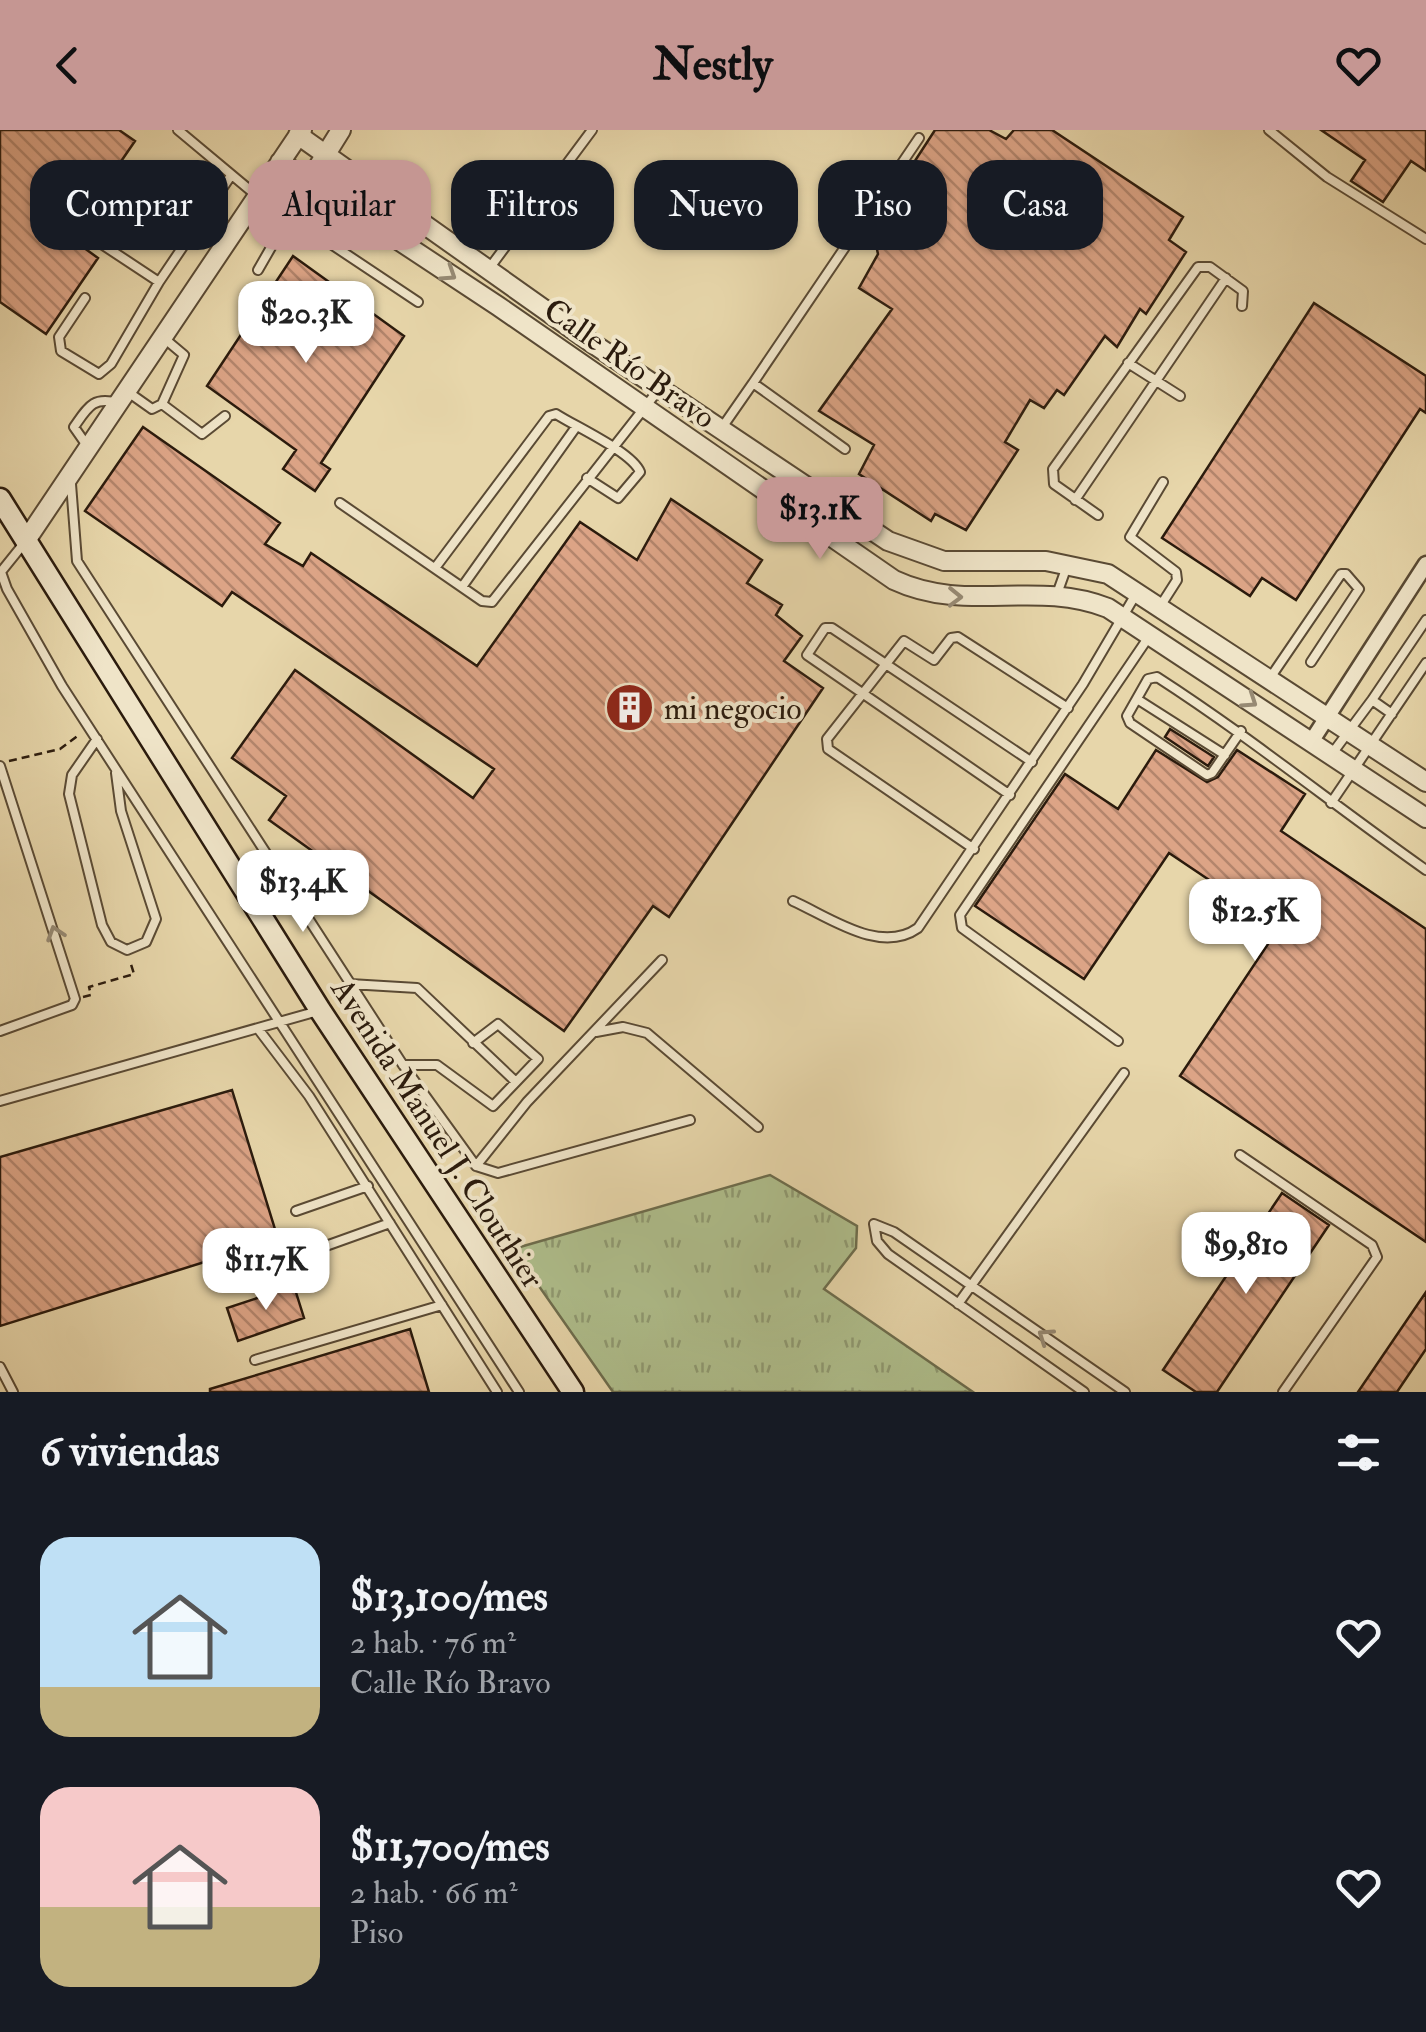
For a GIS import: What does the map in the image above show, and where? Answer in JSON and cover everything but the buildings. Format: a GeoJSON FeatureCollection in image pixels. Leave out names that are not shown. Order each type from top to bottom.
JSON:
{"type":"FeatureCollection","features":[{"type":"Feature","properties":{"kind":"main road","name":"Avenida Manuel J. Clouthier"},"geometry":{"type":"LineString","coordinates":[[0,499],[7,524],[27,539],[320,1010],[573,1392]]}},
{"type":"Feature","properties":{"kind":"street"},"geometry":{"type":"LineString","coordinates":[[321,160],[341,130]]}},
{"type":"Feature","properties":{"kind":"street"},"geometry":{"type":"LineString","coordinates":[[281,160],[300,133]]}},
{"type":"Feature","properties":{"kind":"street","name":"Calle Río Bravo"},"geometry":{"type":"LineString","coordinates":[[300,133],[324,155],[590,341],[888,541],[922,556],[975,564],[1067,564],[1108,574],[1139,590],[1424,777]]}},
{"type":"Feature","properties":{"kind":"street"},"geometry":{"type":"LineString","coordinates":[[27,539],[248,209]]}},
{"type":"Feature","properties":{"kind":"street","name":"Calle Río Bravo"},"geometry":{"type":"LineString","coordinates":[[410,250],[576,360],[856,558],[918,591],[942,598],[1057,594],[1092,601],[1121,615],[1426,818]]}},
{"type":"Feature","properties":{"kind":"street"},"geometry":{"type":"LineString","coordinates":[[576,360],[590,341]]}},
{"type":"Feature","properties":{"kind":"street"},"geometry":{"type":"LineString","coordinates":[[1311,742],[1426,564]]}},
{"type":"Feature","properties":{"kind":"lane"},"geometry":{"type":"LineString","coordinates":[[178,130],[248,190]]}},
{"type":"Feature","properties":{"kind":"lane"},"geometry":{"type":"LineString","coordinates":[[488,270],[592,130]]}},
{"type":"Feature","properties":{"kind":"lane"},"geometry":{"type":"LineString","coordinates":[[1270,130],[1328,177],[1426,239]]}},
{"type":"Feature","properties":{"kind":"lane"},"geometry":{"type":"LineString","coordinates":[[721,430],[919,138]]}},
{"type":"Feature","properties":{"kind":"lane"},"geometry":{"type":"LineString","coordinates":[[110,250],[158,282]]}},
{"type":"Feature","properties":{"kind":"lane"},"geometry":{"type":"LineString","coordinates":[[86,298],[59,337],[61,350],[99,374],[111,364],[180,250]]}},
{"type":"Feature","properties":{"kind":"lane"},"geometry":{"type":"LineString","coordinates":[[258,270],[269,250]]}},
{"type":"Feature","properties":{"kind":"lane"},"geometry":{"type":"LineString","coordinates":[[340,250],[418,302]]}},
{"type":"Feature","properties":{"kind":"lane"},"geometry":{"type":"LineString","coordinates":[[1098,515],[1054,484],[1053,469],[1198,267],[1207,266],[1245,293],[1242,306]]}},
{"type":"Feature","properties":{"kind":"lane"},"geometry":{"type":"LineString","coordinates":[[1075,500],[1226,278]]}},
{"type":"Feature","properties":{"kind":"lane"},"geometry":{"type":"LineString","coordinates":[[122,397],[152,409],[162,404],[184,355],[162,336]]}},
{"type":"Feature","properties":{"kind":"lane"},"geometry":{"type":"LineString","coordinates":[[1128,362],[1180,396]]}},
{"type":"Feature","properties":{"kind":"lane"},"geometry":{"type":"LineString","coordinates":[[754,383],[845,449]]}},
{"type":"Feature","properties":{"kind":"lane"},"geometry":{"type":"LineString","coordinates":[[340,503],[482,601],[496,599],[587,478],[646,412],[660,388]]}},
{"type":"Feature","properties":{"kind":"lane"},"geometry":{"type":"LineString","coordinates":[[162,404],[202,434],[225,416]]}},
{"type":"Feature","properties":{"kind":"lane"},"geometry":{"type":"LineString","coordinates":[[435,568],[549,416],[556,414],[638,464],[640,472],[622,497],[587,478]]}},
{"type":"Feature","properties":{"kind":"lane"},"geometry":{"type":"LineString","coordinates":[[462,587],[576,426]]}},
{"type":"Feature","properties":{"kind":"lane"},"geometry":{"type":"LineString","coordinates":[[70,478],[77,561],[403,1065],[476,1166],[498,1173],[690,1120]]}},
{"type":"Feature","properties":{"kind":"lane"},"geometry":{"type":"LineString","coordinates":[[1161,605],[1177,580],[1176,572],[1130,537],[1163,482]]}},
{"type":"Feature","properties":{"kind":"lane"},"geometry":{"type":"LineString","coordinates":[[27,539],[1,572],[3,590],[519,1392]]}},
{"type":"Feature","properties":{"kind":"lane"},"geometry":{"type":"LineString","coordinates":[[1057,594],[1067,564]]}},
{"type":"Feature","properties":{"kind":"lane"},"geometry":{"type":"LineString","coordinates":[[1270,678],[1341,574],[1346,574],[1358,583],[1358,591],[1311,662]]}},
{"type":"Feature","properties":{"kind":"lane"},"geometry":{"type":"LineString","coordinates":[[792,901],[872,937],[899,938],[918,928],[1068,708],[1139,590]]}},
{"type":"Feature","properties":{"kind":"lane"},"geometry":{"type":"LineString","coordinates":[[1331,755],[1426,620]]}},
{"type":"Feature","properties":{"kind":"lane"},"geometry":{"type":"LineString","coordinates":[[1010,795],[807,655],[807,650],[829,627],[1032,762]]}},
{"type":"Feature","properties":{"kind":"lane"},"geometry":{"type":"LineString","coordinates":[[1118,1041],[962,928],[960,915],[1150,634]]}},
{"type":"Feature","properties":{"kind":"lane"},"geometry":{"type":"LineString","coordinates":[[974,849],[828,749],[828,739],[902,641],[934,660],[951,638],[958,637],[1068,708]]}},
{"type":"Feature","properties":{"kind":"lane"},"geometry":{"type":"LineString","coordinates":[[1330,803],[1426,663]]}},
{"type":"Feature","properties":{"kind":"lane"},"geometry":{"type":"LineString","coordinates":[[1242,732],[1212,774],[1204,774],[1128,722],[1127,716],[1148,678],[1157,677],[1242,732],[1330,803],[1426,870]]}},
{"type":"Feature","properties":{"kind":"lane"},"geometry":{"type":"LineString","coordinates":[[1137,699],[1225,755]]}},
{"type":"Feature","properties":{"kind":"lane"},"geometry":{"type":"LineString","coordinates":[[1372,700],[1392,714]]}},
{"type":"Feature","properties":{"kind":"lane"},"geometry":{"type":"LineString","coordinates":[[97,740],[72,775],[69,794],[102,926],[111,942],[127,950],[146,942],[156,919],[121,812],[116,768]]}},
{"type":"Feature","properties":{"kind":"lane"},"geometry":{"type":"LineString","coordinates":[[0,765],[75,999],[52,1015],[0,1031]]}},
{"type":"Feature","properties":{"kind":"lane"},"geometry":{"type":"LineString","coordinates":[[0,803],[12,799]]}},
{"type":"Feature","properties":{"kind":"lane"},"geometry":{"type":"LineString","coordinates":[[476,1166],[527,1102],[662,960]]}},
{"type":"Feature","properties":{"kind":"lane"},"geometry":{"type":"LineString","coordinates":[[350,984],[416,988],[516,1082]]}},
{"type":"Feature","properties":{"kind":"lane"},"geometry":{"type":"LineString","coordinates":[[0,1101],[282,1024],[320,1010]]}},
{"type":"Feature","properties":{"kind":"lane"},"geometry":{"type":"LineString","coordinates":[[403,1065],[437,1066],[493,1106],[538,1056],[498,1024],[473,1043]]}},
{"type":"Feature","properties":{"kind":"lane"},"geometry":{"type":"LineString","coordinates":[[596,1032],[623,1027],[647,1033],[758,1127]]}},
{"type":"Feature","properties":{"kind":"lane"},"geometry":{"type":"LineString","coordinates":[[259,1030],[368,1186],[496,1392]]}},
{"type":"Feature","properties":{"kind":"lane"},"geometry":{"type":"LineString","coordinates":[[958,1304],[968,1284],[1124,1073]]}},
{"type":"Feature","properties":{"kind":"lane"},"geometry":{"type":"LineString","coordinates":[[1240,1155],[1372,1245],[1377,1256],[1282,1392]]}},
{"type":"Feature","properties":{"kind":"lane"},"geometry":{"type":"LineString","coordinates":[[296,1211],[368,1186]]}},
{"type":"Feature","properties":{"kind":"lane"},"geometry":{"type":"LineString","coordinates":[[308,1252],[390,1224]]}},
{"type":"Feature","properties":{"kind":"lane"},"geometry":{"type":"LineString","coordinates":[[1084,1392],[888,1254],[877,1241],[874,1224],[1125,1392]]}},
{"type":"Feature","properties":{"kind":"lane"},"geometry":{"type":"LineString","coordinates":[[255,1360],[442,1305]]}},
{"type":"Feature","properties":{"kind":"lane"},"geometry":{"type":"LineString","coordinates":[[0,1367],[13,1392]]}},
{"type":"Feature","properties":{"kind":"path"},"geometry":{"type":"LineString","coordinates":[[0,765],[60,749],[89,728]]}},
{"type":"Feature","properties":{"kind":"path"},"geometry":{"type":"LineString","coordinates":[[75,999],[91,994],[89,986],[134,974],[127,950]]}},
{"type":"Feature","properties":{"kind":"green space"},"geometry":{"type":"Polygon","coordinates":[[[770,1175],[857,1226],[856,1248],[824,1289],[973,1392],[613,1392],[513,1249],[770,1175]]]}},
{"type":"Feature","properties":{"kind":"place","name":"mi negocio"},"geometry":{"type":"Point","coordinates":[629,708]}}]}
